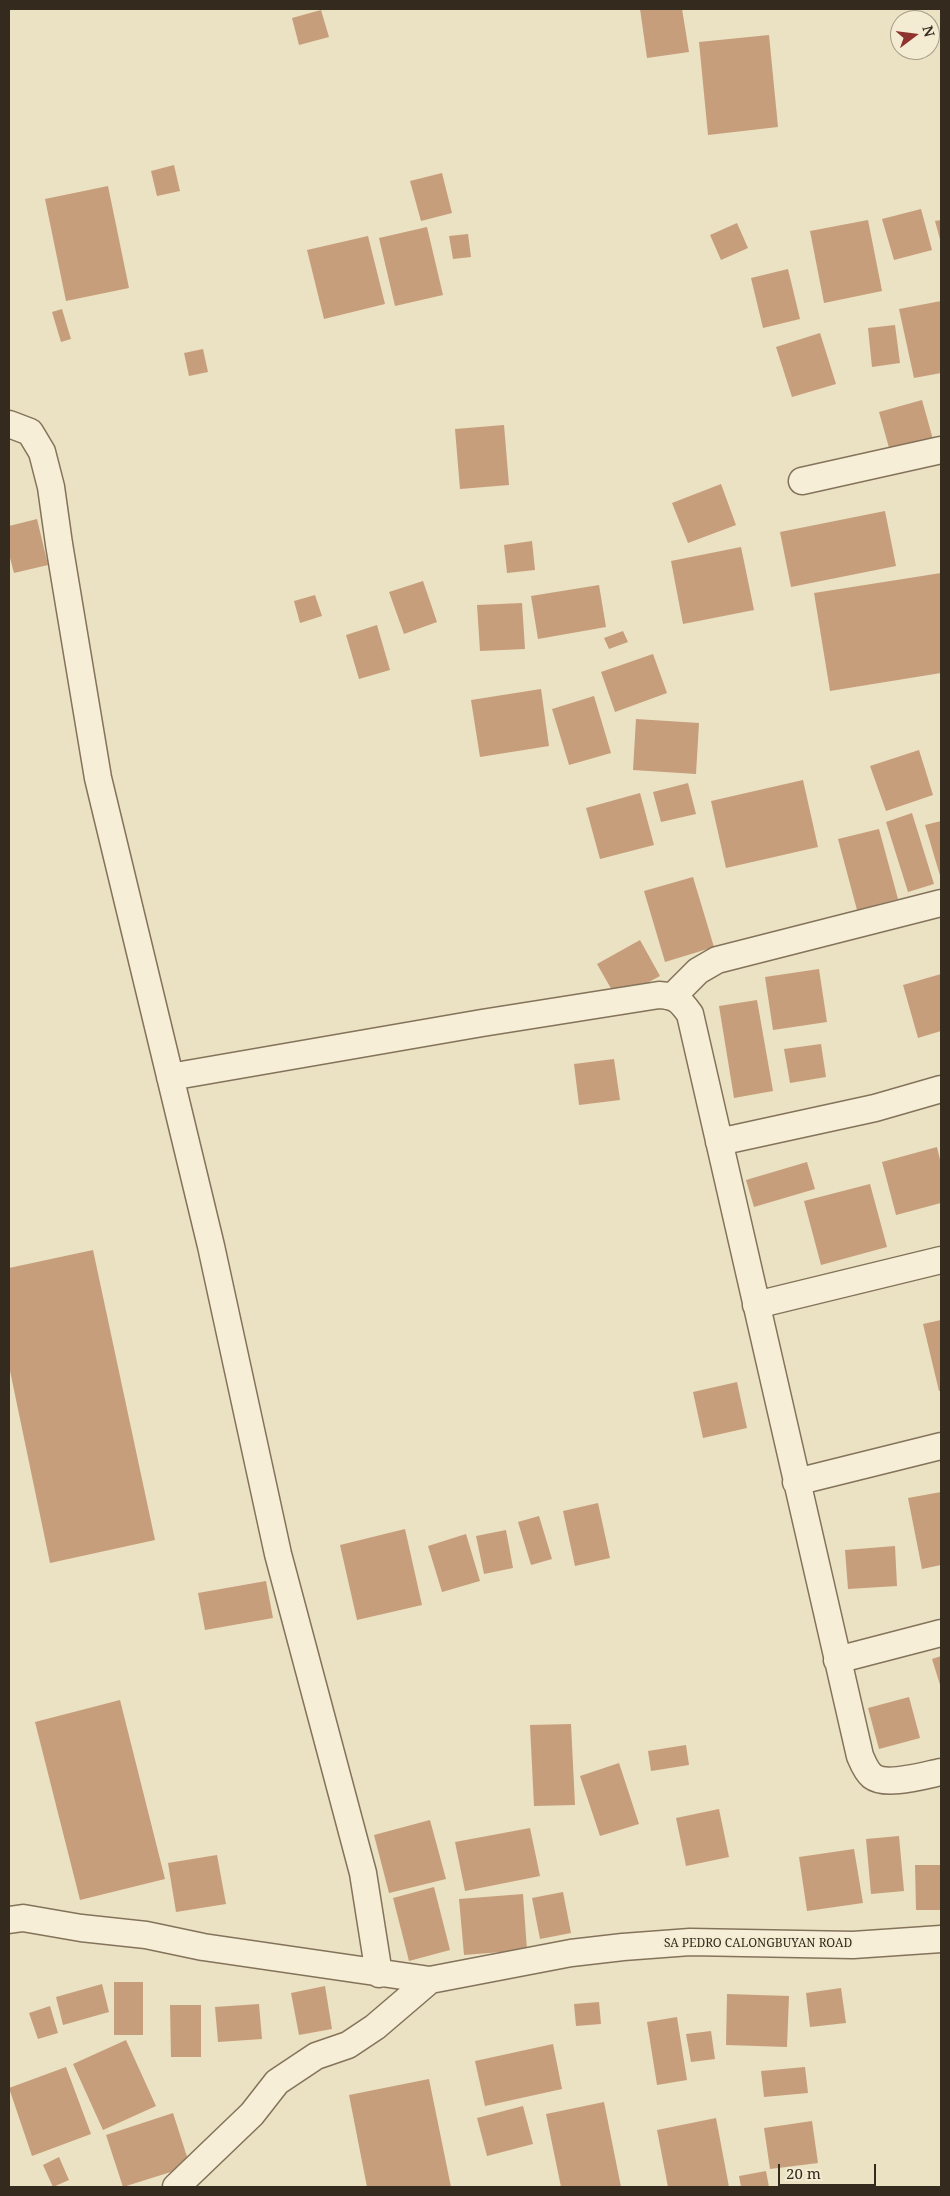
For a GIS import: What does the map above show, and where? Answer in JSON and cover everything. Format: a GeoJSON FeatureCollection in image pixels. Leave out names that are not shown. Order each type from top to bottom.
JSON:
{"type":"FeatureCollection","features":[{"type":"Feature","properties":{"kind":"street"},"geometry":{"type":"LineString","coordinates":[[9,424],[30,432],[42,452],[52,487],[59,544],[98,778],[211,1246],[278,1554],[363,1873],[379,1974]]}},
{"type":"Feature","properties":{"kind":"street"},"geometry":{"type":"LineString","coordinates":[[802,481],[941,450]]}},
{"type":"Feature","properties":{"kind":"street"},"geometry":{"type":"LineString","coordinates":[[674,996],[698,971],[717,960],[941,903]]}},
{"type":"Feature","properties":{"kind":"street"},"geometry":{"type":"LineString","coordinates":[[170,1077],[659,994],[674,996],[690,1014],[860,1756],[865,1767],[873,1777],[888,1781],[941,1772]]}},
{"type":"Feature","properties":{"kind":"street"},"geometry":{"type":"LineString","coordinates":[[719,1142],[875,1108],[941,1089]]}},
{"type":"Feature","properties":{"kind":"street"},"geometry":{"type":"LineString","coordinates":[[756,1305],[941,1260]]}},
{"type":"Feature","properties":{"kind":"street"},"geometry":{"type":"LineString","coordinates":[[796,1482],[941,1446]]}},
{"type":"Feature","properties":{"kind":"street"},"geometry":{"type":"LineString","coordinates":[[838,1660],[941,1633]]}},
{"type":"Feature","properties":{"kind":"street"},"geometry":{"type":"LineString","coordinates":[[9,1920],[22,1918],[81,1928],[146,1935],[202,1947],[430,1980]]}},
{"type":"Feature","properties":{"kind":"street","name":"SA PEDRO CALONGBUYAN ROAD"},"geometry":{"type":"LineString","coordinates":[[176,2187],[252,2114],[277,2082],[316,2056],[348,2046],[375,2027],[430,1980],[571,1953],[623,1947],[690,1942],[853,1944],[941,1939]]}},
{"type":"Feature","properties":{"kind":"building"},"geometry":{"type":"Polygon","coordinates":[[[640,9],[682,9],[689,52],[647,58],[640,9]]]}},
{"type":"Feature","properties":{"kind":"building"},"geometry":{"type":"Polygon","coordinates":[[[321,10],[329,37],[299,45],[292,18],[321,10]]]}},
{"type":"Feature","properties":{"kind":"building"},"geometry":{"type":"Polygon","coordinates":[[[769,35],[778,127],[708,135],[699,42],[769,35]]]}},
{"type":"Feature","properties":{"kind":"building"},"geometry":{"type":"Polygon","coordinates":[[[174,165],[180,191],[157,196],[151,171],[174,165]]]}},
{"type":"Feature","properties":{"kind":"building"},"geometry":{"type":"Polygon","coordinates":[[[442,173],[452,213],[421,221],[410,181],[442,173]]]}},
{"type":"Feature","properties":{"kind":"building"},"geometry":{"type":"Polygon","coordinates":[[[108,186],[129,288],[66,301],[45,199],[108,186]]]}},
{"type":"Feature","properties":{"kind":"building"},"geometry":{"type":"Polygon","coordinates":[[[921,209],[932,250],[894,260],[882,219],[921,209]]]}},
{"type":"Feature","properties":{"kind":"building"},"geometry":{"type":"Polygon","coordinates":[[[868,220],[882,291],[824,303],[810,231],[868,220]]]}},
{"type":"Feature","properties":{"kind":"building"},"geometry":{"type":"Polygon","coordinates":[[[941,220],[941,243],[935,221],[941,220]]]}},
{"type":"Feature","properties":{"kind":"building"},"geometry":{"type":"Polygon","coordinates":[[[737,223],[748,248],[721,260],[710,235],[737,223]]]}},
{"type":"Feature","properties":{"kind":"building"},"geometry":{"type":"Polygon","coordinates":[[[427,227],[443,295],[395,306],[379,238],[427,227]]]}},
{"type":"Feature","properties":{"kind":"building"},"geometry":{"type":"Polygon","coordinates":[[[468,234],[471,257],[453,259],[449,236],[468,234]]]}},
{"type":"Feature","properties":{"kind":"building"},"geometry":{"type":"Polygon","coordinates":[[[368,236],[385,304],[324,319],[307,250],[368,236]]]}},
{"type":"Feature","properties":{"kind":"building"},"geometry":{"type":"Polygon","coordinates":[[[788,269],[800,319],[763,328],[751,278],[788,269]]]}},
{"type":"Feature","properties":{"kind":"building"},"geometry":{"type":"Polygon","coordinates":[[[941,301],[941,373],[914,378],[899,309],[941,301]]]}},
{"type":"Feature","properties":{"kind":"building"},"geometry":{"type":"Polygon","coordinates":[[[62,309],[71,339],[61,342],[52,312],[62,309]]]}},
{"type":"Feature","properties":{"kind":"building"},"geometry":{"type":"Polygon","coordinates":[[[895,325],[900,363],[872,367],[868,328],[895,325]]]}},
{"type":"Feature","properties":{"kind":"building"},"geometry":{"type":"Polygon","coordinates":[[[820,333],[836,384],[792,397],[776,347],[820,333]]]}},
{"type":"Feature","properties":{"kind":"building"},"geometry":{"type":"Polygon","coordinates":[[[203,349],[208,372],[189,376],[184,353],[203,349]]]}},
{"type":"Feature","properties":{"kind":"building"},"geometry":{"type":"Polygon","coordinates":[[[922,400],[934,443],[891,455],[879,412],[922,400]]]}},
{"type":"Feature","properties":{"kind":"building"},"geometry":{"type":"Polygon","coordinates":[[[504,425],[509,485],[460,489],[455,429],[504,425]]]}},
{"type":"Feature","properties":{"kind":"building"},"geometry":{"type":"Polygon","coordinates":[[[721,484],[736,525],[688,543],[672,503],[721,484]]]}},
{"type":"Feature","properties":{"kind":"building"},"geometry":{"type":"Polygon","coordinates":[[[885,511],[896,566],[791,587],[780,532],[885,511]]]}},
{"type":"Feature","properties":{"kind":"building"},"geometry":{"type":"Polygon","coordinates":[[[37,519],[48,565],[14,573],[9,554],[9,526],[37,519]]]}},
{"type":"Feature","properties":{"kind":"building"},"geometry":{"type":"Polygon","coordinates":[[[532,541],[535,570],[507,573],[504,545],[532,541]]]}},
{"type":"Feature","properties":{"kind":"building"},"geometry":{"type":"Polygon","coordinates":[[[741,547],[754,610],[683,624],[671,561],[741,547]]]}},
{"type":"Feature","properties":{"kind":"building"},"geometry":{"type":"Polygon","coordinates":[[[941,573],[941,673],[830,691],[814,593],[941,573]]]}},
{"type":"Feature","properties":{"kind":"building"},"geometry":{"type":"Polygon","coordinates":[[[423,581],[437,622],[404,634],[389,592],[423,581]]]}},
{"type":"Feature","properties":{"kind":"building"},"geometry":{"type":"Polygon","coordinates":[[[599,585],[606,627],[538,639],[531,596],[599,585]]]}},
{"type":"Feature","properties":{"kind":"building"},"geometry":{"type":"Polygon","coordinates":[[[315,595],[322,616],[300,623],[294,601],[315,595]]]}},
{"type":"Feature","properties":{"kind":"building"},"geometry":{"type":"Polygon","coordinates":[[[522,603],[525,649],[480,651],[477,605],[522,603]]]}},
{"type":"Feature","properties":{"kind":"building"},"geometry":{"type":"Polygon","coordinates":[[[377,625],[390,670],[359,679],[346,635],[377,625]]]}},
{"type":"Feature","properties":{"kind":"building"},"geometry":{"type":"Polygon","coordinates":[[[623,631],[628,642],[609,649],[604,638],[623,631]]]}},
{"type":"Feature","properties":{"kind":"building"},"geometry":{"type":"Polygon","coordinates":[[[653,654],[667,693],[615,712],[601,672],[653,654]]]}},
{"type":"Feature","properties":{"kind":"building"},"geometry":{"type":"Polygon","coordinates":[[[541,689],[549,746],[480,757],[471,700],[541,689]]]}},
{"type":"Feature","properties":{"kind":"building"},"geometry":{"type":"Polygon","coordinates":[[[594,696],[611,753],[569,765],[552,709],[594,696]]]}},
{"type":"Feature","properties":{"kind":"building"},"geometry":{"type":"Polygon","coordinates":[[[636,719],[699,723],[696,774],[633,770],[636,719]]]}},
{"type":"Feature","properties":{"kind":"building"},"geometry":{"type":"Polygon","coordinates":[[[919,750],[933,795],[886,811],[870,766],[919,750]]]}},
{"type":"Feature","properties":{"kind":"building"},"geometry":{"type":"Polygon","coordinates":[[[803,780],[818,847],[726,868],[711,801],[803,780]]]}},
{"type":"Feature","properties":{"kind":"building"},"geometry":{"type":"Polygon","coordinates":[[[688,783],[696,814],[661,822],[653,792],[688,783]]]}},
{"type":"Feature","properties":{"kind":"building"},"geometry":{"type":"Polygon","coordinates":[[[640,793],[654,845],[600,859],[586,808],[640,793]]]}},
{"type":"Feature","properties":{"kind":"building"},"geometry":{"type":"Polygon","coordinates":[[[912,813],[934,884],[908,892],[886,822],[912,813]]]}},
{"type":"Feature","properties":{"kind":"building"},"geometry":{"type":"Polygon","coordinates":[[[941,821],[941,879],[925,825],[941,821]]]}},
{"type":"Feature","properties":{"kind":"building"},"geometry":{"type":"Polygon","coordinates":[[[879,829],[898,899],[857,910],[838,839],[879,829]]]}},
{"type":"Feature","properties":{"kind":"building"},"geometry":{"type":"Polygon","coordinates":[[[693,877],[714,947],[665,962],[644,891],[693,877]]]}},
{"type":"Feature","properties":{"kind":"building"},"geometry":{"type":"Polygon","coordinates":[[[640,940],[660,976],[617,999],[597,964],[640,940]]]}},
{"type":"Feature","properties":{"kind":"building"},"geometry":{"type":"Polygon","coordinates":[[[819,969],[827,1022],[773,1030],[765,977],[819,969]]]}},
{"type":"Feature","properties":{"kind":"building"},"geometry":{"type":"Polygon","coordinates":[[[941,974],[941,1031],[918,1038],[903,985],[941,974]]]}},
{"type":"Feature","properties":{"kind":"building"},"geometry":{"type":"Polygon","coordinates":[[[757,1000],[773,1091],[734,1098],[719,1006],[757,1000]]]}},
{"type":"Feature","properties":{"kind":"building"},"geometry":{"type":"Polygon","coordinates":[[[821,1044],[826,1077],[790,1083],[784,1049],[821,1044]]]}},
{"type":"Feature","properties":{"kind":"building"},"geometry":{"type":"Polygon","coordinates":[[[614,1059],[620,1100],[579,1105],[574,1064],[614,1059]]]}},
{"type":"Feature","properties":{"kind":"building"},"geometry":{"type":"Polygon","coordinates":[[[937,1147],[941,1164],[941,1203],[896,1215],[882,1162],[937,1147]]]}},
{"type":"Feature","properties":{"kind":"building"},"geometry":{"type":"Polygon","coordinates":[[[807,1162],[815,1189],[754,1207],[746,1180],[807,1162]]]}},
{"type":"Feature","properties":{"kind":"building"},"geometry":{"type":"Polygon","coordinates":[[[870,1184],[887,1247],[821,1265],[804,1201],[870,1184]]]}},
{"type":"Feature","properties":{"kind":"building"},"geometry":{"type":"Polygon","coordinates":[[[93,1250],[155,1540],[50,1563],[9,1366],[9,1268],[93,1250]]]}},
{"type":"Feature","properties":{"kind":"building"},"geometry":{"type":"Polygon","coordinates":[[[941,1320],[941,1391],[939,1391],[923,1324],[941,1320]]]}},
{"type":"Feature","properties":{"kind":"building"},"geometry":{"type":"Polygon","coordinates":[[[737,1382],[747,1428],[703,1438],[693,1392],[737,1382]]]}},
{"type":"Feature","properties":{"kind":"building"},"geometry":{"type":"Polygon","coordinates":[[[941,1492],[941,1565],[922,1569],[908,1498],[941,1492]]]}},
{"type":"Feature","properties":{"kind":"building"},"geometry":{"type":"Polygon","coordinates":[[[598,1503],[610,1558],[575,1566],[563,1511],[598,1503]]]}},
{"type":"Feature","properties":{"kind":"building"},"geometry":{"type":"Polygon","coordinates":[[[539,1516],[552,1559],[531,1565],[518,1522],[539,1516]]]}},
{"type":"Feature","properties":{"kind":"building"},"geometry":{"type":"Polygon","coordinates":[[[405,1529],[422,1605],[357,1620],[340,1545],[405,1529]]]}},
{"type":"Feature","properties":{"kind":"building"},"geometry":{"type":"Polygon","coordinates":[[[506,1530],[513,1568],[484,1574],[476,1536],[506,1530]]]}},
{"type":"Feature","properties":{"kind":"building"},"geometry":{"type":"Polygon","coordinates":[[[466,1534],[480,1581],[442,1592],[428,1546],[466,1534]]]}},
{"type":"Feature","properties":{"kind":"building"},"geometry":{"type":"Polygon","coordinates":[[[895,1546],[897,1586],[848,1589],[845,1550],[895,1546]]]}},
{"type":"Feature","properties":{"kind":"building"},"geometry":{"type":"Polygon","coordinates":[[[266,1581],[273,1618],[205,1630],[198,1593],[266,1581]]]}},
{"type":"Feature","properties":{"kind":"building"},"geometry":{"type":"Polygon","coordinates":[[[941,1656],[941,1688],[932,1659],[941,1656]]]}},
{"type":"Feature","properties":{"kind":"building"},"geometry":{"type":"Polygon","coordinates":[[[909,1697],[920,1738],[879,1749],[868,1708],[909,1697]]]}},
{"type":"Feature","properties":{"kind":"building"},"geometry":{"type":"Polygon","coordinates":[[[120,1700],[165,1879],[80,1900],[35,1722],[120,1700]]]}},
{"type":"Feature","properties":{"kind":"building"},"geometry":{"type":"Polygon","coordinates":[[[571,1724],[575,1805],[534,1806],[530,1725],[571,1724]]]}},
{"type":"Feature","properties":{"kind":"building"},"geometry":{"type":"Polygon","coordinates":[[[686,1745],[689,1765],[651,1771],[648,1751],[686,1745]]]}},
{"type":"Feature","properties":{"kind":"building"},"geometry":{"type":"Polygon","coordinates":[[[619,1763],[639,1824],[600,1836],[580,1776],[619,1763]]]}},
{"type":"Feature","properties":{"kind":"building"},"geometry":{"type":"Polygon","coordinates":[[[719,1809],[729,1857],[686,1866],[676,1818],[719,1809]]]}},
{"type":"Feature","properties":{"kind":"building"},"geometry":{"type":"Polygon","coordinates":[[[430,1820],[446,1879],[389,1893],[374,1835],[430,1820]]]}},
{"type":"Feature","properties":{"kind":"building"},"geometry":{"type":"Polygon","coordinates":[[[530,1828],[540,1876],[465,1891],[455,1842],[530,1828]]]}},
{"type":"Feature","properties":{"kind":"building"},"geometry":{"type":"Polygon","coordinates":[[[899,1836],[904,1891],[871,1894],[866,1839],[899,1836]]]}},
{"type":"Feature","properties":{"kind":"building"},"geometry":{"type":"Polygon","coordinates":[[[854,1849],[863,1903],[807,1911],[799,1857],[854,1849]]]}},
{"type":"Feature","properties":{"kind":"building"},"geometry":{"type":"Polygon","coordinates":[[[217,1855],[226,1904],[176,1912],[168,1863],[217,1855]]]}},
{"type":"Feature","properties":{"kind":"building"},"geometry":{"type":"Polygon","coordinates":[[[915,1865],[941,1865],[941,1910],[916,1910],[915,1865]]]}},
{"type":"Feature","properties":{"kind":"building"},"geometry":{"type":"Polygon","coordinates":[[[434,1887],[450,1950],[409,1961],[393,1898],[434,1887]]]}},
{"type":"Feature","properties":{"kind":"building"},"geometry":{"type":"Polygon","coordinates":[[[563,1892],[571,1933],[540,1939],[532,1898],[563,1892]]]}},
{"type":"Feature","properties":{"kind":"building"},"geometry":{"type":"Polygon","coordinates":[[[523,1894],[527,1950],[464,1955],[459,1899],[523,1894]]]}},
{"type":"Feature","properties":{"kind":"building"},"geometry":{"type":"Polygon","coordinates":[[[114,1982],[143,1982],[143,2035],[114,2035],[114,1982]]]}},
{"type":"Feature","properties":{"kind":"building"},"geometry":{"type":"Polygon","coordinates":[[[102,1984],[109,2012],[63,2025],[56,1997],[102,1984]]]}},
{"type":"Feature","properties":{"kind":"building"},"geometry":{"type":"Polygon","coordinates":[[[325,1986],[332,2029],[299,2035],[291,1993],[325,1986]]]}},
{"type":"Feature","properties":{"kind":"building"},"geometry":{"type":"Polygon","coordinates":[[[841,1988],[846,2023],[810,2027],[806,1993],[841,1988]]]}},
{"type":"Feature","properties":{"kind":"building"},"geometry":{"type":"Polygon","coordinates":[[[727,1994],[789,1996],[787,2047],[726,2045],[727,1994]]]}},
{"type":"Feature","properties":{"kind":"building"},"geometry":{"type":"Polygon","coordinates":[[[599,2002],[601,2024],[576,2026],[574,2004],[599,2002]]]}},
{"type":"Feature","properties":{"kind":"building"},"geometry":{"type":"Polygon","coordinates":[[[259,2004],[262,2039],[218,2042],[215,2007],[259,2004]]]}},
{"type":"Feature","properties":{"kind":"building"},"geometry":{"type":"Polygon","coordinates":[[[170,2005],[201,2005],[201,2057],[171,2057],[170,2005]]]}},
{"type":"Feature","properties":{"kind":"building"},"geometry":{"type":"Polygon","coordinates":[[[50,2006],[58,2033],[38,2039],[29,2013],[50,2006]]]}},
{"type":"Feature","properties":{"kind":"building"},"geometry":{"type":"Polygon","coordinates":[[[677,2017],[687,2080],[657,2085],[647,2022],[677,2017]]]}},
{"type":"Feature","properties":{"kind":"building"},"geometry":{"type":"Polygon","coordinates":[[[711,2031],[715,2059],[691,2062],[686,2034],[711,2031]]]}},
{"type":"Feature","properties":{"kind":"building"},"geometry":{"type":"Polygon","coordinates":[[[126,2040],[156,2106],[103,2130],[73,2064],[126,2040]]]}},
{"type":"Feature","properties":{"kind":"building"},"geometry":{"type":"Polygon","coordinates":[[[553,2044],[562,2089],[485,2106],[475,2061],[553,2044]]]}},
{"type":"Feature","properties":{"kind":"building"},"geometry":{"type":"Polygon","coordinates":[[[66,2067],[91,2134],[32,2156],[9,2088],[66,2067]]]}},
{"type":"Feature","properties":{"kind":"building"},"geometry":{"type":"Polygon","coordinates":[[[805,2067],[808,2093],[764,2097],[761,2071],[805,2067]]]}},
{"type":"Feature","properties":{"kind":"building"},"geometry":{"type":"Polygon","coordinates":[[[429,2079],[451,2187],[367,2187],[349,2095],[429,2079]]]}},
{"type":"Feature","properties":{"kind":"building"},"geometry":{"type":"Polygon","coordinates":[[[604,2102],[621,2187],[561,2187],[546,2114],[604,2102]]]}},
{"type":"Feature","properties":{"kind":"building"},"geometry":{"type":"Polygon","coordinates":[[[523,2106],[533,2144],[487,2156],[477,2118],[523,2106]]]}},
{"type":"Feature","properties":{"kind":"building"},"geometry":{"type":"Polygon","coordinates":[[[173,2113],[190,2166],[123,2187],[106,2135],[173,2113]]]}},
{"type":"Feature","properties":{"kind":"building"},"geometry":{"type":"Polygon","coordinates":[[[716,2118],[729,2187],[668,2187],[657,2130],[716,2118]]]}},
{"type":"Feature","properties":{"kind":"building"},"geometry":{"type":"Polygon","coordinates":[[[812,2121],[818,2163],[770,2169],[764,2128],[812,2121]]]}},
{"type":"Feature","properties":{"kind":"building"},"geometry":{"type":"Polygon","coordinates":[[[59,2157],[69,2180],[53,2187],[43,2165],[59,2157]]]}},
{"type":"Feature","properties":{"kind":"building"},"geometry":{"type":"Polygon","coordinates":[[[766,2171],[769,2187],[741,2187],[739,2176],[766,2171]]]}}]}
